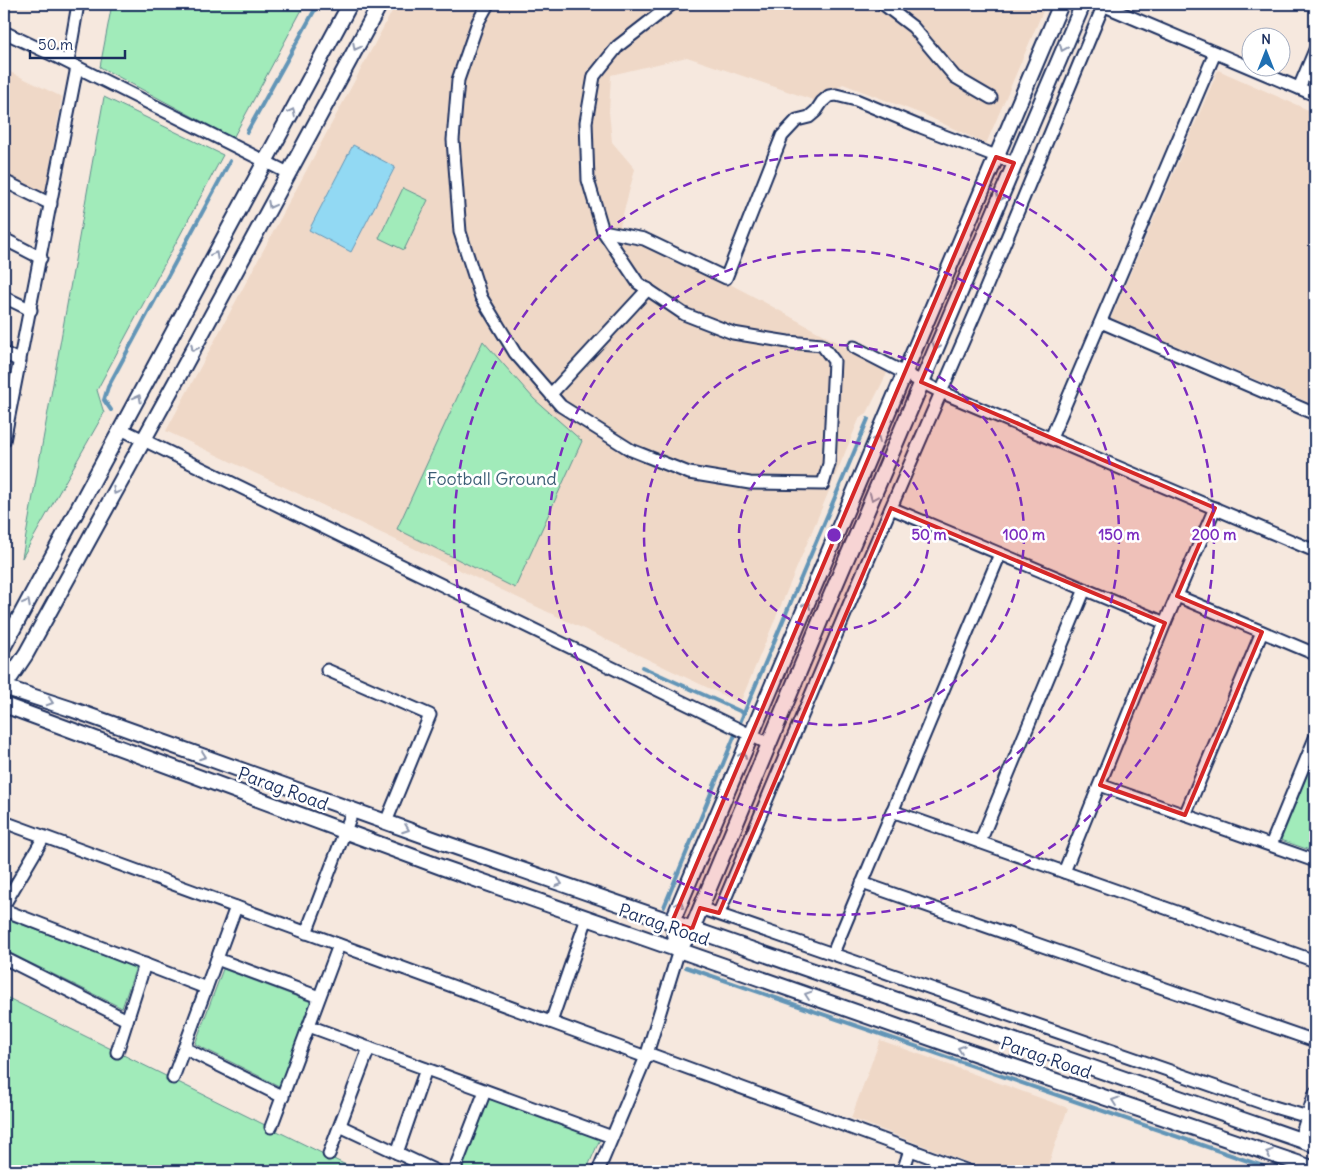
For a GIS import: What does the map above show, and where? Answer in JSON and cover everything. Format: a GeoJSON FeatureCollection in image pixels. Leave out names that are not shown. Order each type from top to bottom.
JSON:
{"type":"FeatureCollection","features":[{"type":"Feature","properties":{"kind":"street"},"geometry":{"type":"LineString","coordinates":[[4,442],[51,204],[72,65],[78,4]]}},
{"type":"Feature","properties":{"kind":"street"},"geometry":{"type":"LineString","coordinates":[[4,646],[350,4]]}},
{"type":"Feature","properties":{"kind":"street"},"geometry":{"type":"LineString","coordinates":[[4,687],[26,654],[144,440],[380,4]]}},
{"type":"Feature","properties":{"kind":"street"},"geometry":{"type":"LineString","coordinates":[[488,4],[478,22],[458,80],[453,140],[460,232],[481,297],[515,353],[561,406],[631,450],[690,473],[750,483],[823,484],[829,464],[834,361],[822,345],[788,342],[733,333],[684,314],[638,283],[603,231],[588,180],[586,122],[594,76],[618,46],[672,4]]}},
{"type":"Feature","properties":{"kind":"street"},"geometry":{"type":"LineString","coordinates":[[883,4],[913,27],[955,77],[991,98]]}},
{"type":"Feature","properties":{"kind":"street"},"geometry":{"type":"LineString","coordinates":[[680,950],[672,922],[1061,4]]}},
{"type":"Feature","properties":{"kind":"street"},"geometry":{"type":"LineString","coordinates":[[598,1171],[647,1055],[680,950],[692,929],[921,382],[1083,4]]}},
{"type":"Feature","properties":{"kind":"street"},"geometry":{"type":"LineString","coordinates":[[719,913],[985,290],[1102,4],[1315,95]]}},
{"type":"Feature","properties":{"kind":"street"},"geometry":{"type":"LineString","coordinates":[[4,32],[288,173]]}},
{"type":"Feature","properties":{"kind":"street"},"geometry":{"type":"LineString","coordinates":[[1299,88],[1315,50]]}},
{"type":"Feature","properties":{"kind":"street"},"geometry":{"type":"LineString","coordinates":[[1051,438],[1215,52]]}},
{"type":"Feature","properties":{"kind":"street"},"geometry":{"type":"LineString","coordinates":[[603,231],[644,239],[726,278],[782,136],[797,120],[808,117],[816,111],[829,96],[836,95],[856,100],[1014,163]]}},
{"type":"Feature","properties":{"kind":"street"},"geometry":{"type":"LineString","coordinates":[[4,180],[51,204]]}},
{"type":"Feature","properties":{"kind":"street"},"geometry":{"type":"LineString","coordinates":[[4,239],[41,258]]}},
{"type":"Feature","properties":{"kind":"street"},"geometry":{"type":"LineString","coordinates":[[551,394],[648,289]]}},
{"type":"Feature","properties":{"kind":"street"},"geometry":{"type":"LineString","coordinates":[[4,297],[30,310]]}},
{"type":"Feature","properties":{"kind":"street"},"geometry":{"type":"LineString","coordinates":[[1101,322],[1315,414]]}},
{"type":"Feature","properties":{"kind":"street"},"geometry":{"type":"LineString","coordinates":[[854,347],[941,392],[1315,551]]}},
{"type":"Feature","properties":{"kind":"street"},"geometry":{"type":"LineString","coordinates":[[4,353],[20,361]]}},
{"type":"Feature","properties":{"kind":"street"},"geometry":{"type":"LineString","coordinates":[[121,429],[769,744]]}},
{"type":"Feature","properties":{"kind":"street"},"geometry":{"type":"LineString","coordinates":[[891,508],[1165,623]]}},
{"type":"Feature","properties":{"kind":"street"},"geometry":{"type":"LineString","coordinates":[[1064,872],[1165,623],[1215,508]]}},
{"type":"Feature","properties":{"kind":"street"},"geometry":{"type":"LineString","coordinates":[[833,953],[1000,554]]}},
{"type":"Feature","properties":{"kind":"street"},"geometry":{"type":"LineString","coordinates":[[980,842],[1085,589]]}},
{"type":"Feature","properties":{"kind":"street"},"geometry":{"type":"LineString","coordinates":[[1177,596],[1315,654]]}},
{"type":"Feature","properties":{"kind":"street"},"geometry":{"type":"LineString","coordinates":[[1185,815],[1262,632]]}},
{"type":"Feature","properties":{"kind":"street"},"geometry":{"type":"LineString","coordinates":[[327,670],[430,715],[386,822]]}},
{"type":"Feature","properties":{"kind":"street","name":"Parag Road"},"geometry":{"type":"LineString","coordinates":[[4,687],[692,929],[1315,1145]]}},
{"type":"Feature","properties":{"kind":"street","name":"Parag Road"},"geometry":{"type":"LineString","coordinates":[[4,705],[344,832],[953,1046],[1315,1169]]}},
{"type":"Feature","properties":{"kind":"street"},"geometry":{"type":"LineString","coordinates":[[1271,845],[1315,738]]}},
{"type":"Feature","properties":{"kind":"street"},"geometry":{"type":"LineString","coordinates":[[1100,785],[1315,861]]}},
{"type":"Feature","properties":{"kind":"street"},"geometry":{"type":"LineString","coordinates":[[306,933],[353,810]]}},
{"type":"Feature","properties":{"kind":"street"},"geometry":{"type":"LineString","coordinates":[[892,811],[1315,961]]}},
{"type":"Feature","properties":{"kind":"street"},"geometry":{"type":"LineString","coordinates":[[4,822],[551,1022],[968,1171]]}},
{"type":"Feature","properties":{"kind":"street"},"geometry":{"type":"LineString","coordinates":[[4,905],[44,837]]}},
{"type":"Feature","properties":{"kind":"street"},"geometry":{"type":"LineString","coordinates":[[862,883],[1315,1041]]}},
{"type":"Feature","properties":{"kind":"street"},"geometry":{"type":"LineString","coordinates":[[173,1078],[236,907]]}},
{"type":"Feature","properties":{"kind":"street"},"geometry":{"type":"LineString","coordinates":[[700,908],[1274,1107],[1311,1118]]}},
{"type":"Feature","properties":{"kind":"street"},"geometry":{"type":"LineString","coordinates":[[4,910],[206,988]]}},
{"type":"Feature","properties":{"kind":"street"},"geometry":{"type":"LineString","coordinates":[[551,1022],[587,918]]}},
{"type":"Feature","properties":{"kind":"street"},"geometry":{"type":"LineString","coordinates":[[272,1127],[339,945]]}},
{"type":"Feature","properties":{"kind":"street"},"geometry":{"type":"LineString","coordinates":[[4,958],[126,1020]]}},
{"type":"Feature","properties":{"kind":"street"},"geometry":{"type":"LineString","coordinates":[[217,959],[320,997]]}},
{"type":"Feature","properties":{"kind":"street"},"geometry":{"type":"LineString","coordinates":[[117,1052],[145,964]]}},
{"type":"Feature","properties":{"kind":"street"},"geometry":{"type":"LineString","coordinates":[[309,1026],[612,1137]]}},
{"type":"Feature","properties":{"kind":"street"},"geometry":{"type":"LineString","coordinates":[[184,1048],[283,1097]]}},
{"type":"Feature","properties":{"kind":"street"},"geometry":{"type":"LineString","coordinates":[[329,1154],[369,1048]]}},
{"type":"Feature","properties":{"kind":"street"},"geometry":{"type":"LineString","coordinates":[[397,1153],[426,1069]]}},
{"type":"Feature","properties":{"kind":"street"},"geometry":{"type":"LineString","coordinates":[[454,1171],[485,1091]]}},
{"type":"Feature","properties":{"kind":"street"},"geometry":{"type":"LineString","coordinates":[[1300,1139],[1311,1118],[1315,1094]]}},
{"type":"Feature","properties":{"kind":"street"},"geometry":{"type":"LineString","coordinates":[[340,1126],[436,1171]]}},
{"type":"Feature","properties":{"kind":"street"},"geometry":{"type":"LineString","coordinates":[[903,1171],[910,1150]]}},
{"type":"Feature","properties":{"kind":"highlighted area"},"geometry":{"type":"Polygon","coordinates":[[[996,157],[1014,163],[921,382],[1215,508],[1177,596],[1262,632],[1185,815],[1100,785],[1165,623],[891,508],[719,913],[700,908],[692,929],[672,922],[996,157]]]}},
{"type":"Feature","properties":{"kind":"shaded area"},"geometry":{"type":"Polygon","coordinates":[[[396,4],[1046,4],[986,144],[927,116],[843,84],[819,102],[687,57],[611,75],[609,112],[612,142],[635,169],[620,226],[764,302],[888,371],[867,413],[860,417],[740,703],[166,431],[396,4]]]}},
{"type":"Feature","properties":{"kind":"shaded area"},"geometry":{"type":"Polygon","coordinates":[[[4,69],[62,97],[45,195],[4,174],[4,69]]]}},
{"type":"Feature","properties":{"kind":"shaded area"},"geometry":{"type":"Polygon","coordinates":[[[1218,70],[1315,113],[1315,405],[1111,318],[1218,70]]]}},
{"type":"Feature","properties":{"kind":"shaded area"},"geometry":{"type":"Polygon","coordinates":[[[880,1040],[1068,1108],[1046,1171],[990,1171],[851,1118],[880,1040]]]}},
{"type":"Feature","properties":{"kind":"green space"},"geometry":{"type":"Polygon","coordinates":[[[112,4],[305,4],[233,138],[100,67],[112,4]]]}},
{"type":"Feature","properties":{"kind":"green space"},"geometry":{"type":"Polygon","coordinates":[[[104,97],[223,155],[97,390],[104,413],[22,558],[104,97]]]}},
{"type":"Feature","properties":{"kind":"green space"},"geometry":{"type":"Polygon","coordinates":[[[403,188],[428,200],[404,250],[379,238],[403,188]]]}},
{"type":"Feature","properties":{"kind":"green space","name":"Football Ground"},"geometry":{"type":"Polygon","coordinates":[[[483,341],[534,399],[582,441],[515,588],[397,529],[483,341]]]}},
{"type":"Feature","properties":{"kind":"green space"},"geometry":{"type":"Polygon","coordinates":[[[1315,756],[1315,852],[1281,840],[1315,756]]]}},
{"type":"Feature","properties":{"kind":"green space"},"geometry":{"type":"Polygon","coordinates":[[[4,918],[136,967],[122,1008],[4,950],[4,918]]]}},
{"type":"Feature","properties":{"kind":"green space"},"geometry":{"type":"Polygon","coordinates":[[[223,969],[311,1002],[281,1087],[195,1044],[223,969]]]}},
{"type":"Feature","properties":{"kind":"green space"},"geometry":{"type":"Polygon","coordinates":[[[4,996],[358,1171],[20,1171],[4,1163],[4,996]]]}},
{"type":"Feature","properties":{"kind":"green space"},"geometry":{"type":"Polygon","coordinates":[[[489,1097],[600,1139],[586,1171],[461,1171],[489,1097]]]}},
{"type":"Feature","properties":{"kind":"water"},"geometry":{"type":"Polygon","coordinates":[[[353,145],[395,167],[351,252],[309,230],[353,145]]]}},
{"type":"Feature","properties":{"kind":"waterway"},"geometry":{"type":"LineString","coordinates":[[247,132],[318,4]]}},
{"type":"Feature","properties":{"kind":"waterway"},"geometry":{"type":"LineString","coordinates":[[111,410],[104,400],[108,387],[230,161]]}},
{"type":"Feature","properties":{"kind":"waterway"},"geometry":{"type":"LineString","coordinates":[[664,907],[868,419]]}},
{"type":"Feature","properties":{"kind":"waterway"},"geometry":{"type":"LineString","coordinates":[[642,667],[744,713]]}},
{"type":"Feature","properties":{"kind":"waterway"},"geometry":{"type":"LineString","coordinates":[[686,967],[1277,1171]]}}]}
